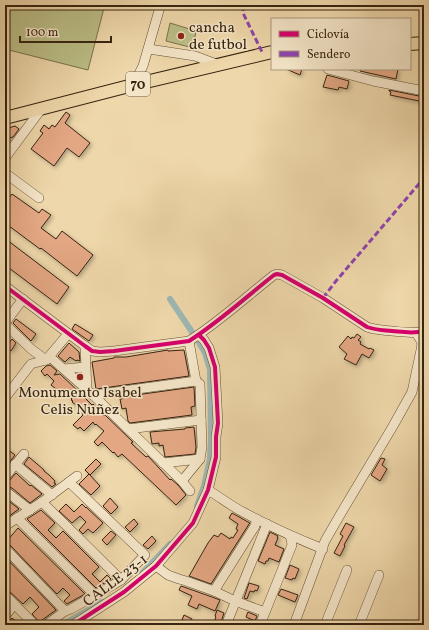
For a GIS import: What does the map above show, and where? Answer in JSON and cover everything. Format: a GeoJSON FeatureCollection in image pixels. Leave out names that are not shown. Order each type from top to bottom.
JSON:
{"type":"FeatureCollection","features":[{"type":"Feature","properties":{"kind":"main road"},"geometry":{"type":"LineString","coordinates":[[411,44],[424,43]]}},
{"type":"Feature","properties":{"kind":"main road","name":"70"},"geometry":{"type":"LineString","coordinates":[[5,118],[133,85],[271,52]]}},
{"type":"Feature","properties":{"kind":"street"},"geometry":{"type":"LineString","coordinates":[[133,85],[144,66],[158,18],[160,5]]}},
{"type":"Feature","properties":{"kind":"street"},"geometry":{"type":"LineString","coordinates":[[149,49],[195,56],[219,65]]}},
{"type":"Feature","properties":{"kind":"street"},"geometry":{"type":"LineString","coordinates":[[332,70],[373,81],[424,90]]}},
{"type":"Feature","properties":{"kind":"street"},"geometry":{"type":"LineString","coordinates":[[5,158],[42,108]]}},
{"type":"Feature","properties":{"kind":"street"},"geometry":{"type":"LineString","coordinates":[[5,173],[39,198]]}},
{"type":"Feature","properties":{"kind":"street"},"geometry":{"type":"LineString","coordinates":[[5,286],[92,351],[100,352],[189,341],[199,335],[277,274],[286,277],[323,298],[374,330],[420,332],[422,350],[412,392],[325,541],[294,625]]}},
{"type":"Feature","properties":{"kind":"street"},"geometry":{"type":"LineString","coordinates":[[23,299],[5,324],[31,349],[64,369],[182,481],[190,491]]}},
{"type":"Feature","properties":{"kind":"street"},"geometry":{"type":"LineString","coordinates":[[5,398],[31,364],[48,358],[68,334]]}},
{"type":"Feature","properties":{"kind":"street","name":"CALLE 23-1"},"geometry":{"type":"LineString","coordinates":[[72,625],[124,592],[156,566],[193,523],[208,490],[216,457],[218,423],[215,367],[209,348],[199,335]]}},
{"type":"Feature","properties":{"kind":"street"},"geometry":{"type":"LineString","coordinates":[[182,481],[200,460],[202,447],[200,384],[196,381],[189,341]]}},
{"type":"Feature","properties":{"kind":"street"},"geometry":{"type":"LineString","coordinates":[[85,346],[85,367],[90,393]]}},
{"type":"Feature","properties":{"kind":"street"},"geometry":{"type":"LineString","coordinates":[[64,369],[85,367]]}},
{"type":"Feature","properties":{"kind":"street"},"geometry":{"type":"LineString","coordinates":[[90,393],[196,381]]}},
{"type":"Feature","properties":{"kind":"street"},"geometry":{"type":"LineString","coordinates":[[128,429],[201,420]]}},
{"type":"Feature","properties":{"kind":"street"},"geometry":{"type":"LineString","coordinates":[[5,477],[24,454]]}},
{"type":"Feature","properties":{"kind":"street"},"geometry":{"type":"LineString","coordinates":[[163,464],[200,460]]}},
{"type":"Feature","properties":{"kind":"street"},"geometry":{"type":"LineString","coordinates":[[16,464],[52,495]]}},
{"type":"Feature","properties":{"kind":"street"},"geometry":{"type":"LineString","coordinates":[[5,526],[42,502],[77,476]]}},
{"type":"Feature","properties":{"kind":"street"},"geometry":{"type":"LineString","coordinates":[[46,625],[65,611],[121,580],[145,555],[69,482]]}},
{"type":"Feature","properties":{"kind":"street"},"geometry":{"type":"LineString","coordinates":[[208,490],[229,504],[257,519],[322,549]]}},
{"type":"Feature","properties":{"kind":"street"},"geometry":{"type":"LineString","coordinates":[[8,493],[30,510]]}},
{"type":"Feature","properties":{"kind":"street"},"geometry":{"type":"LineString","coordinates":[[42,502],[121,580]]}},
{"type":"Feature","properties":{"kind":"street"},"geometry":{"type":"LineString","coordinates":[[18,518],[95,595]]}},
{"type":"Feature","properties":{"kind":"street"},"geometry":{"type":"LineString","coordinates":[[214,591],[255,526],[257,519]]}},
{"type":"Feature","properties":{"kind":"street"},"geometry":{"type":"LineString","coordinates":[[226,625],[267,524]]}},
{"type":"Feature","properties":{"kind":"street"},"geometry":{"type":"LineString","coordinates":[[260,625],[292,544],[289,535]]}},
{"type":"Feature","properties":{"kind":"street"},"geometry":{"type":"LineString","coordinates":[[5,548],[65,611]]}},
{"type":"Feature","properties":{"kind":"street"},"geometry":{"type":"LineString","coordinates":[[156,566],[173,577],[214,591],[235,601],[265,612]]}},
{"type":"Feature","properties":{"kind":"street"},"geometry":{"type":"LineString","coordinates":[[325,625],[347,570]]}},
{"type":"Feature","properties":{"kind":"street"},"geometry":{"type":"LineString","coordinates":[[359,625],[379,575]]}},
{"type":"Feature","properties":{"kind":"street"},"geometry":{"type":"LineString","coordinates":[[5,595],[35,625]]}},
{"type":"Feature","properties":{"kind":"street"},"geometry":{"type":"LineString","coordinates":[[5,616],[14,605]]}},
{"type":"Feature","properties":{"kind":"green space"},"geometry":{"type":"Polygon","coordinates":[[[5,5],[93,5],[104,8],[88,70],[5,49],[5,5]]]}},
{"type":"Feature","properties":{"kind":"green space","name":"cancha de futbol"},"geometry":{"type":"Polygon","coordinates":[[[170,23],[196,31],[193,48],[166,41],[170,23]]]}},
{"type":"Feature","properties":{"kind":"building"},"geometry":{"type":"Polygon","coordinates":[[[288,70],[302,70],[300,75],[288,70]]]}},
{"type":"Feature","properties":{"kind":"building"},"geometry":{"type":"Polygon","coordinates":[[[360,70],[398,70],[396,79],[360,70]]]}},
{"type":"Feature","properties":{"kind":"building"},"geometry":{"type":"Polygon","coordinates":[[[327,75],[349,81],[347,89],[339,87],[338,90],[323,87],[327,75]]]}},
{"type":"Feature","properties":{"kind":"building"},"geometry":{"type":"Polygon","coordinates":[[[389,90],[424,97],[424,102],[390,95],[391,92],[389,90]]]}},
{"type":"Feature","properties":{"kind":"building"},"geometry":{"type":"Polygon","coordinates":[[[66,112],[70,115],[65,123],[90,143],[79,157],[67,148],[54,166],[31,149],[43,133],[40,131],[44,125],[49,129],[52,125],[55,127],[66,112]]]}},
{"type":"Feature","properties":{"kind":"building"},"geometry":{"type":"Polygon","coordinates":[[[15,126],[19,129],[13,137],[5,139],[5,129],[15,126]]]}},
{"type":"Feature","properties":{"kind":"building"},"geometry":{"type":"Polygon","coordinates":[[[12,194],[39,213],[42,209],[51,215],[41,228],[56,239],[62,231],[93,255],[77,276],[41,248],[40,249],[5,223],[5,203],[12,194]]]}},
{"type":"Feature","properties":{"kind":"building"},"geometry":{"type":"Polygon","coordinates":[[[7,240],[69,287],[57,304],[5,265],[5,243],[7,240]]]}},
{"type":"Feature","properties":{"kind":"building"},"geometry":{"type":"Polygon","coordinates":[[[16,319],[36,334],[31,341],[13,323],[16,319]]]}},
{"type":"Feature","properties":{"kind":"building"},"geometry":{"type":"Polygon","coordinates":[[[75,324],[93,335],[89,341],[72,329],[75,324]]]}},
{"type":"Feature","properties":{"kind":"building"},"geometry":{"type":"Polygon","coordinates":[[[357,334],[361,337],[358,340],[361,342],[360,344],[374,350],[369,358],[362,354],[356,365],[344,359],[347,354],[339,347],[348,336],[351,339],[357,334]]]}},
{"type":"Feature","properties":{"kind":"building"},"geometry":{"type":"Polygon","coordinates":[[[12,339],[16,343],[11,351],[6,347],[12,339]]]}},
{"type":"Feature","properties":{"kind":"building"},"geometry":{"type":"Polygon","coordinates":[[[69,343],[79,352],[80,361],[76,361],[70,357],[65,362],[58,356],[69,343]]]}},
{"type":"Feature","properties":{"kind":"building"},"geometry":{"type":"Polygon","coordinates":[[[168,350],[184,350],[189,376],[96,389],[92,362],[114,357],[126,357],[168,350]]]}},
{"type":"Feature","properties":{"kind":"building"},"geometry":{"type":"Polygon","coordinates":[[[50,365],[57,371],[54,375],[60,374],[86,397],[85,398],[92,405],[93,404],[97,408],[96,409],[104,416],[105,415],[133,442],[131,443],[146,457],[148,456],[170,480],[171,479],[178,485],[186,495],[176,505],[122,454],[118,457],[102,442],[98,446],[94,442],[104,431],[96,424],[95,425],[93,422],[84,431],[80,427],[78,429],[73,425],[83,415],[82,413],[84,410],[78,404],[76,405],[72,402],[72,399],[65,392],[63,394],[51,385],[54,381],[47,374],[45,376],[41,371],[46,366],[50,365]]]}},
{"type":"Feature","properties":{"kind":"building"},"geometry":{"type":"Polygon","coordinates":[[[194,387],[195,406],[191,407],[192,415],[130,423],[128,421],[126,408],[122,409],[121,397],[194,387]]]}},
{"type":"Feature","properties":{"kind":"building"},"geometry":{"type":"Polygon","coordinates":[[[194,427],[196,447],[195,454],[165,457],[163,445],[159,446],[159,443],[152,444],[150,432],[194,427]]]}},
{"type":"Feature","properties":{"kind":"building"},"geometry":{"type":"Polygon","coordinates":[[[7,449],[15,455],[5,468],[5,451],[7,449]]]}},
{"type":"Feature","properties":{"kind":"building"},"geometry":{"type":"Polygon","coordinates":[[[29,457],[55,481],[54,483],[56,484],[52,487],[24,464],[29,457]]]}},
{"type":"Feature","properties":{"kind":"building"},"geometry":{"type":"Polygon","coordinates":[[[381,458],[385,459],[382,465],[387,469],[380,481],[371,475],[381,458]]]}},
{"type":"Feature","properties":{"kind":"building"},"geometry":{"type":"Polygon","coordinates":[[[96,459],[101,464],[90,475],[85,470],[96,459]]]}},
{"type":"Feature","properties":{"kind":"building"},"geometry":{"type":"Polygon","coordinates":[[[16,473],[30,486],[31,485],[42,494],[30,503],[12,488],[5,488],[5,483],[9,481],[16,473]]]}},
{"type":"Feature","properties":{"kind":"building"},"geometry":{"type":"Polygon","coordinates":[[[89,474],[100,486],[91,495],[79,484],[89,474]]]}},
{"type":"Feature","properties":{"kind":"building"},"geometry":{"type":"Polygon","coordinates":[[[5,498],[19,509],[5,519],[5,498]]]}},
{"type":"Feature","properties":{"kind":"building"},"geometry":{"type":"Polygon","coordinates":[[[110,498],[118,507],[111,514],[103,506],[110,498]]]}},
{"type":"Feature","properties":{"kind":"building"},"geometry":{"type":"Polygon","coordinates":[[[66,504],[74,512],[82,504],[103,523],[93,533],[88,529],[83,534],[79,530],[86,522],[80,516],[72,523],[59,511],[66,504]]]}},
{"type":"Feature","properties":{"kind":"building"},"geometry":{"type":"Polygon","coordinates":[[[41,510],[55,523],[48,530],[56,538],[63,531],[99,567],[92,574],[100,582],[107,575],[111,579],[96,588],[27,519],[41,510]]]}},
{"type":"Feature","properties":{"kind":"building"},"geometry":{"type":"Polygon","coordinates":[[[232,513],[250,523],[211,584],[189,576],[214,535],[218,537],[221,533],[230,539],[231,537],[233,538],[238,530],[236,529],[238,524],[229,518],[232,513]]]}},
{"type":"Feature","properties":{"kind":"building"},"geometry":{"type":"Polygon","coordinates":[[[134,519],[138,524],[130,532],[125,527],[134,519]]]}},
{"type":"Feature","properties":{"kind":"building"},"geometry":{"type":"Polygon","coordinates":[[[346,523],[354,527],[340,556],[334,553],[343,536],[340,534],[346,523]]]}},
{"type":"Feature","properties":{"kind":"building"},"geometry":{"type":"Polygon","coordinates":[[[18,528],[85,594],[67,604],[64,601],[70,595],[63,588],[57,594],[6,542],[18,528]]]}},
{"type":"Feature","properties":{"kind":"building"},"geometry":{"type":"Polygon","coordinates":[[[111,531],[116,535],[107,545],[102,540],[111,531]]]}},
{"type":"Feature","properties":{"kind":"building"},"geometry":{"type":"Polygon","coordinates":[[[270,532],[278,536],[275,545],[284,549],[279,562],[269,558],[265,564],[258,561],[270,532]]]}},
{"type":"Feature","properties":{"kind":"building"},"geometry":{"type":"Polygon","coordinates":[[[152,536],[156,541],[148,549],[143,545],[152,536]]]}},
{"type":"Feature","properties":{"kind":"building"},"geometry":{"type":"Polygon","coordinates":[[[5,557],[56,610],[40,623],[32,614],[39,607],[30,597],[23,604],[5,589],[5,557]]]}},
{"type":"Feature","properties":{"kind":"building"},"geometry":{"type":"Polygon","coordinates":[[[290,565],[299,569],[295,579],[293,578],[292,580],[285,578],[290,565]]]}},
{"type":"Feature","properties":{"kind":"building"},"geometry":{"type":"Polygon","coordinates":[[[249,583],[259,586],[257,591],[250,591],[247,599],[244,598],[249,583]]]}},
{"type":"Feature","properties":{"kind":"building"},"geometry":{"type":"Polygon","coordinates":[[[181,586],[220,600],[215,611],[199,604],[197,609],[188,605],[192,596],[179,590],[181,586]]]}},
{"type":"Feature","properties":{"kind":"building"},"geometry":{"type":"Polygon","coordinates":[[[281,589],[298,595],[295,602],[278,595],[281,589]]]}},
{"type":"Feature","properties":{"kind":"building"},"geometry":{"type":"Polygon","coordinates":[[[217,610],[224,613],[220,625],[213,625],[216,617],[217,610]]]}},
{"type":"Feature","properties":{"kind":"building"},"geometry":{"type":"Polygon","coordinates":[[[248,612],[257,616],[255,621],[246,617],[248,612]]]}},
{"type":"Feature","properties":{"kind":"building"},"geometry":{"type":"Polygon","coordinates":[[[184,615],[192,619],[190,624],[182,620],[184,615]]]}},
{"type":"Feature","properties":{"kind":"building"},"geometry":{"type":"Polygon","coordinates":[[[12,618],[21,625],[7,625],[12,618]]]}},
{"type":"Feature","properties":{"kind":"waterway"},"geometry":{"type":"LineString","coordinates":[[170,299],[194,335]]}},
{"type":"Feature","properties":{"kind":"waterway"},"geometry":{"type":"LineString","coordinates":[[197,339],[205,353],[210,369],[211,439],[210,459],[204,486],[197,506]]}},
{"type":"Feature","properties":{"kind":"waterway"},"geometry":{"type":"LineString","coordinates":[[142,573],[170,544]]}},
{"type":"Feature","properties":{"kind":"waterway"},"geometry":{"type":"LineString","coordinates":[[62,625],[102,602]]}},
{"type":"Feature","properties":{"kind":"marked path"},"geometry":{"type":"LineString","coordinates":[[243,5],[243,13],[263,54]]}},
{"type":"Feature","properties":{"kind":"marked path"},"geometry":{"type":"LineString","coordinates":[[323,298],[424,178]]}},
{"type":"Feature","properties":{"kind":"cycle path"},"geometry":{"type":"LineString","coordinates":[[5,286],[92,351],[100,352],[189,341],[211,326],[277,274],[282,275],[323,298],[367,327],[404,332],[424,331]]}},
{"type":"Feature","properties":{"kind":"cycle path"},"geometry":{"type":"LineString","coordinates":[[73,625],[124,592],[156,566],[193,523],[208,490],[216,457],[218,423],[215,367],[209,348],[199,335]]}},
{"type":"Feature","properties":{"kind":"place","name":"cancha de futbol"},"geometry":{"type":"Point","coordinates":[181,36]}},
{"type":"Feature","properties":{"kind":"place","name":"Monumento Isabel Celis Nuñez"},"geometry":{"type":"Point","coordinates":[80,377]}}]}
